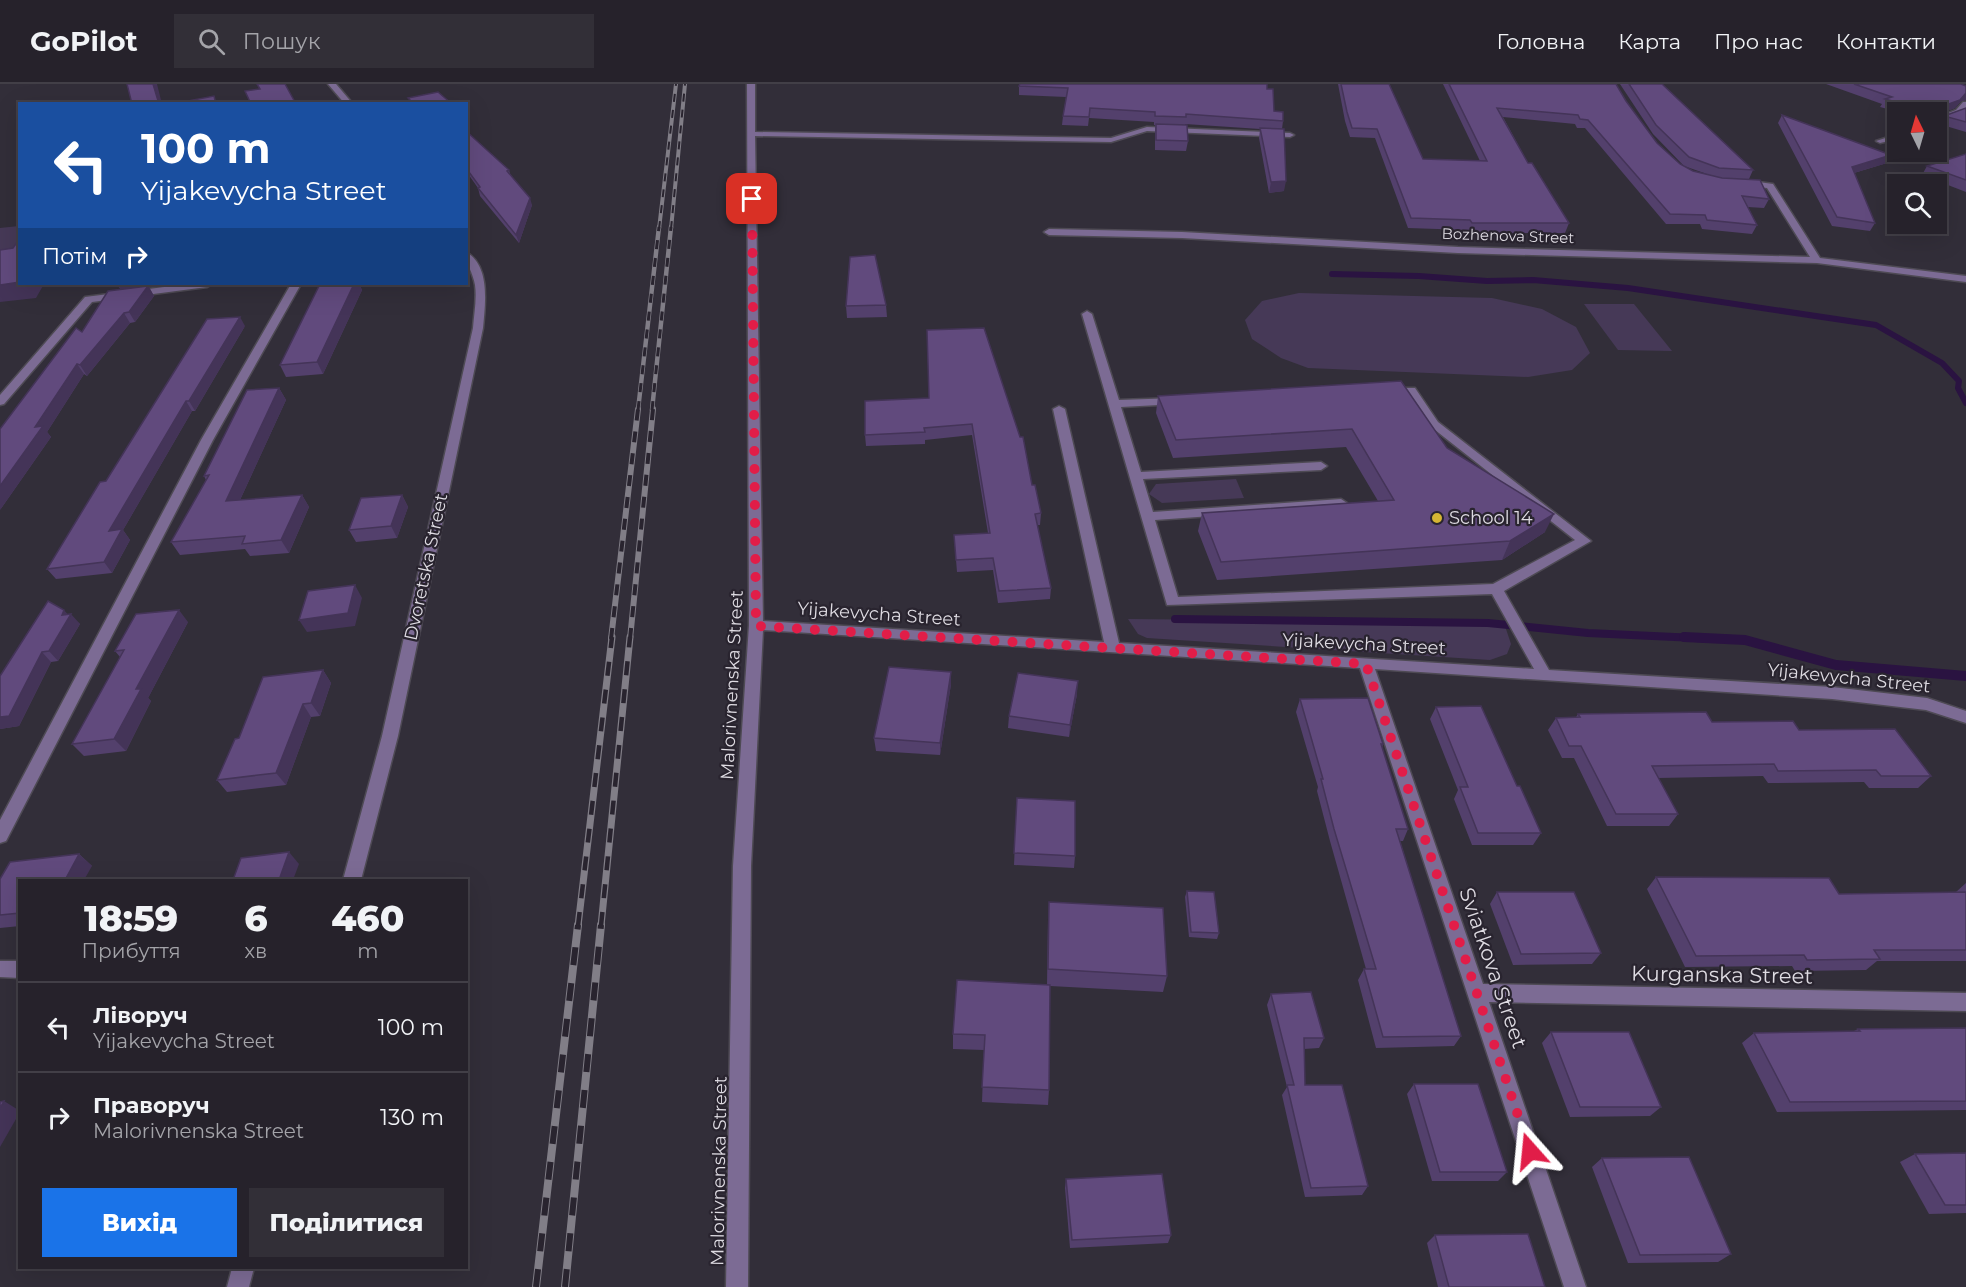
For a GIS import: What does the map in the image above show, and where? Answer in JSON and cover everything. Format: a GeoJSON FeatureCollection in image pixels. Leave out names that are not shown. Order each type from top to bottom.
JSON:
{"type":"FeatureCollection","features":[{"type":"Feature","properties":{"kind":"street"},"geometry":{"type":"LineString","coordinates":[[332,84],[348,102]]}},
{"type":"Feature","properties":{"kind":"street","name":"Malorivnenska Street"},"geometry":{"type":"LineString","coordinates":[[737,1287],[742,850],[756,626],[751,84]]}},
{"type":"Feature","properties":{"kind":"street"},"geometry":{"type":"LineString","coordinates":[[1947,117],[1959,112],[1966,104]]}},
{"type":"Feature","properties":{"kind":"street"},"geometry":{"type":"LineString","coordinates":[[751,134],[1111,140],[1121,138],[1131,131],[1148,129],[1290,135]]}},
{"type":"Feature","properties":{"kind":"street"},"geometry":{"type":"LineString","coordinates":[[1880,141],[1887,139]]}},
{"type":"Feature","properties":{"kind":"street"},"geometry":{"type":"LineString","coordinates":[[1737,182],[1770,186],[1817,260]]}},
{"type":"Feature","properties":{"kind":"street","name":"Bozhenova Street"},"geometry":{"type":"LineString","coordinates":[[1048,232],[1182,235],[1458,250],[1817,260],[1966,279]]}},
{"type":"Feature","properties":{"kind":"street","name":"Dvoretska Street"},"geometry":{"type":"LineString","coordinates":[[352,879],[390,736],[478,328],[482,286],[469,263]]}},
{"type":"Feature","properties":{"kind":"street"},"geometry":{"type":"LineString","coordinates":[[0,402],[89,299],[199,285]]}},
{"type":"Feature","properties":{"kind":"street"},"geometry":{"type":"LineString","coordinates":[[0,836],[207,440],[294,285]]}},
{"type":"Feature","properties":{"kind":"street"},"geometry":{"type":"LineString","coordinates":[[1087,314],[1172,602],[1496,589],[1584,541],[1434,424],[1411,390],[1375,392]]}},
{"type":"Feature","properties":{"kind":"street"},"geometry":{"type":"LineString","coordinates":[[1114,404],[1186,401]]}},
{"type":"Feature","properties":{"kind":"street"},"geometry":{"type":"LineString","coordinates":[[1059,409],[1113,649]]}},
{"type":"Feature","properties":{"kind":"street"},"geometry":{"type":"LineString","coordinates":[[1136,476],[1322,466]]}},
{"type":"Feature","properties":{"kind":"street"},"geometry":{"type":"LineString","coordinates":[[1148,516],[1341,503]]}},
{"type":"Feature","properties":{"kind":"street"},"geometry":{"type":"LineString","coordinates":[[1496,589],[1545,675]]}},
{"type":"Feature","properties":{"kind":"street","name":"Yijakevycha Street"},"geometry":{"type":"LineString","coordinates":[[756,626],[1832,693],[1927,704],[1966,717]]}},
{"type":"Feature","properties":{"kind":"street","name":"Sviatkova Street"},"geometry":{"type":"LineString","coordinates":[[1366,664],[1575,1287]]}},
{"type":"Feature","properties":{"kind":"street"},"geometry":{"type":"LineString","coordinates":[[0,969],[18,970]]}},
{"type":"Feature","properties":{"kind":"street","name":"Kurganska Street"},"geometry":{"type":"LineString","coordinates":[[1478,993],[1966,1002]]}},
{"type":"Feature","properties":{"kind":"street"},"geometry":{"type":"LineString","coordinates":[[238,1287],[243,1269]]}},
{"type":"Feature","properties":{"kind":"shaded area"},"geometry":{"type":"Polygon","coordinates":[[[18,226],[18,242],[13,251],[0,252],[0,228],[18,226]]]}},
{"type":"Feature","properties":{"kind":"shaded area"},"geometry":{"type":"Polygon","coordinates":[[[1299,293],[1492,298],[1542,309],[1576,327],[1590,353],[1572,370],[1528,377],[1308,368],[1281,358],[1252,339],[1245,320],[1262,301],[1299,293]]]}},
{"type":"Feature","properties":{"kind":"shaded area"},"geometry":{"type":"Polygon","coordinates":[[[1584,304],[1634,304],[1672,351],[1618,350],[1584,304]]]}},
{"type":"Feature","properties":{"kind":"shaded area"},"geometry":{"type":"Polygon","coordinates":[[[1236,479],[1244,498],[1162,503],[1149,494],[1156,484],[1236,479]]]}},
{"type":"Feature","properties":{"kind":"shaded area"},"geometry":{"type":"Polygon","coordinates":[[[1128,619],[1504,623],[1511,644],[1507,654],[1490,660],[1147,638],[1138,634],[1128,619]]]}},
{"type":"Feature","properties":{"kind":"building"},"geometry":{"type":"Polygon","coordinates":[[[127,84],[153,84],[158,102],[132,102],[127,84]]]}},
{"type":"Feature","properties":{"kind":"building"},"geometry":{"type":"Polygon","coordinates":[[[257,84],[285,84],[295,102],[250,102],[245,91],[260,89],[257,84]]]}},
{"type":"Feature","properties":{"kind":"building"},"geometry":{"type":"Polygon","coordinates":[[[1020,84],[1267,84],[1267,89],[1273,89],[1274,111],[1283,112],[1283,121],[1186,114],[1186,117],[1155,116],[1155,112],[1090,108],[1089,117],[1063,116],[1068,88],[1019,86],[1020,84]]]}},
{"type":"Feature","properties":{"kind":"building"},"geometry":{"type":"Polygon","coordinates":[[[1341,84],[1389,84],[1423,159],[1487,161],[1449,84],[1616,84],[1657,143],[1680,164],[1693,171],[1722,178],[1760,180],[1769,199],[1742,196],[1757,225],[1707,220],[1705,215],[1670,214],[1588,120],[1580,119],[1578,115],[1497,108],[1528,163],[1532,163],[1569,223],[1472,223],[1470,220],[1411,218],[1377,129],[1352,128],[1341,84]]]}},
{"type":"Feature","properties":{"kind":"building"},"geometry":{"type":"Polygon","coordinates":[[[1629,84],[1662,84],[1753,170],[1719,168],[1689,157],[1656,125],[1629,84]]]}},
{"type":"Feature","properties":{"kind":"building"},"geometry":{"type":"Polygon","coordinates":[[[1854,84],[1961,84],[1966,86],[1966,93],[1960,100],[1947,105],[1947,102],[1896,102],[1885,99],[1892,97],[1854,84]]]}},
{"type":"Feature","properties":{"kind":"building"},"geometry":{"type":"Polygon","coordinates":[[[438,92],[450,102],[412,102],[408,98],[438,92]]]}},
{"type":"Feature","properties":{"kind":"building"},"geometry":{"type":"Polygon","coordinates":[[[214,96],[216,102],[182,102],[214,96]]]}},
{"type":"Feature","properties":{"kind":"building"},"geometry":{"type":"Polygon","coordinates":[[[1966,108],[1966,122],[1947,117],[1966,108]]]}},
{"type":"Feature","properties":{"kind":"building"},"geometry":{"type":"Polygon","coordinates":[[[1782,115],[1887,154],[1887,156],[1852,167],[1875,223],[1837,217],[1782,115]]]}},
{"type":"Feature","properties":{"kind":"building"},"geometry":{"type":"Polygon","coordinates":[[[1156,124],[1187,125],[1188,141],[1156,140],[1156,124]]]}},
{"type":"Feature","properties":{"kind":"building"},"geometry":{"type":"Polygon","coordinates":[[[1260,128],[1284,129],[1286,181],[1271,182],[1260,128]]]}},
{"type":"Feature","properties":{"kind":"building"},"geometry":{"type":"Polygon","coordinates":[[[468,133],[509,170],[507,171],[530,198],[516,235],[478,188],[480,187],[468,171],[468,133]]]}},
{"type":"Feature","properties":{"kind":"building"},"geometry":{"type":"Polygon","coordinates":[[[1966,154],[1966,180],[1927,166],[1947,162],[1947,160],[1966,154]]]}},
{"type":"Feature","properties":{"kind":"building"},"geometry":{"type":"Polygon","coordinates":[[[18,241],[18,282],[0,285],[0,250],[13,248],[18,241]]]}},
{"type":"Feature","properties":{"kind":"building"},"geometry":{"type":"Polygon","coordinates":[[[875,255],[886,305],[846,306],[850,257],[875,255]]]}},
{"type":"Feature","properties":{"kind":"building"},"geometry":{"type":"Polygon","coordinates":[[[320,285],[354,285],[317,362],[280,365],[320,285]]]}},
{"type":"Feature","properties":{"kind":"building"},"geometry":{"type":"Polygon","coordinates":[[[148,286],[129,312],[124,313],[80,365],[77,364],[35,427],[43,426],[0,486],[0,429],[76,328],[82,332],[108,291],[148,286]]]}},
{"type":"Feature","properties":{"kind":"building"},"geometry":{"type":"Polygon","coordinates":[[[240,317],[189,401],[186,401],[109,531],[122,529],[104,562],[47,569],[100,482],[106,481],[207,319],[240,317]]]}},
{"type":"Feature","properties":{"kind":"building"},"geometry":{"type":"Polygon","coordinates":[[[984,328],[1020,437],[1023,437],[1032,485],[1035,485],[1041,513],[1035,514],[1051,588],[999,591],[993,558],[956,560],[954,535],[990,533],[972,424],[924,428],[925,432],[865,435],[865,401],[929,398],[927,330],[984,328]]]}},
{"type":"Feature","properties":{"kind":"building"},"geometry":{"type":"Polygon","coordinates":[[[1401,381],[1447,448],[1554,514],[1510,541],[1221,562],[1202,513],[1394,500],[1352,429],[1176,440],[1158,396],[1401,381]]]}},
{"type":"Feature","properties":{"kind":"building"},"geometry":{"type":"Polygon","coordinates":[[[279,388],[226,501],[302,495],[281,540],[242,544],[245,536],[171,542],[209,475],[204,476],[247,390],[279,388]]]}},
{"type":"Feature","properties":{"kind":"building"},"geometry":{"type":"Polygon","coordinates":[[[402,495],[391,526],[349,530],[361,498],[402,495]]]}},
{"type":"Feature","properties":{"kind":"building"},"geometry":{"type":"Polygon","coordinates":[[[355,585],[348,613],[299,620],[308,591],[355,585]]]}},
{"type":"Feature","properties":{"kind":"building"},"geometry":{"type":"Polygon","coordinates":[[[48,601],[64,610],[62,615],[71,614],[49,651],[42,652],[9,716],[0,717],[0,676],[48,601]]]}},
{"type":"Feature","properties":{"kind":"building"},"geometry":{"type":"Polygon","coordinates":[[[179,610],[136,689],[141,689],[114,739],[72,744],[124,650],[115,651],[136,614],[179,610]]]}},
{"type":"Feature","properties":{"kind":"building"},"geometry":{"type":"Polygon","coordinates":[[[889,667],[951,672],[940,743],[874,738],[889,667]]]}},
{"type":"Feature","properties":{"kind":"building"},"geometry":{"type":"Polygon","coordinates":[[[323,670],[311,703],[303,704],[276,773],[217,780],[235,739],[239,738],[263,677],[323,670]]]}},
{"type":"Feature","properties":{"kind":"building"},"geometry":{"type":"Polygon","coordinates":[[[1018,673],[1078,681],[1070,725],[1009,716],[1018,673]]]}},
{"type":"Feature","properties":{"kind":"building"},"geometry":{"type":"Polygon","coordinates":[[[1368,698],[1408,829],[1396,829],[1461,1036],[1383,1037],[1364,969],[1376,969],[1334,829],[1321,779],[1323,779],[1300,699],[1368,698]]]}},
{"type":"Feature","properties":{"kind":"building"},"geometry":{"type":"Polygon","coordinates":[[[1481,706],[1541,833],[1478,833],[1460,787],[1468,787],[1436,707],[1481,706]]]}},
{"type":"Feature","properties":{"kind":"building"},"geometry":{"type":"Polygon","coordinates":[[[1706,712],[1712,722],[1793,721],[1799,730],[1895,729],[1931,776],[1881,776],[1876,770],[1778,771],[1774,764],[1652,766],[1678,814],[1616,814],[1581,746],[1569,746],[1556,718],[1580,717],[1578,714],[1706,712]]]}},
{"type":"Feature","properties":{"kind":"building"},"geometry":{"type":"Polygon","coordinates":[[[1017,798],[1075,801],[1075,856],[1014,853],[1017,798]]]}},
{"type":"Feature","properties":{"kind":"building"},"geometry":{"type":"Polygon","coordinates":[[[289,852],[279,879],[233,879],[241,858],[289,852]]]}},
{"type":"Feature","properties":{"kind":"building"},"geometry":{"type":"Polygon","coordinates":[[[79,854],[66,879],[18,879],[18,913],[0,915],[0,879],[10,862],[79,854]]]}},
{"type":"Feature","properties":{"kind":"building"},"geometry":{"type":"Polygon","coordinates":[[[1656,877],[1829,878],[1839,894],[1966,892],[1966,950],[1874,950],[1880,959],[1807,960],[1804,955],[1696,956],[1656,877]]]}},
{"type":"Feature","properties":{"kind":"building"},"geometry":{"type":"Polygon","coordinates":[[[1187,891],[1214,892],[1219,933],[1191,932],[1187,891]]]}},
{"type":"Feature","properties":{"kind":"building"},"geometry":{"type":"Polygon","coordinates":[[[1497,892],[1574,892],[1601,953],[1521,954],[1497,892]]]}},
{"type":"Feature","properties":{"kind":"building"},"geometry":{"type":"Polygon","coordinates":[[[1049,902],[1163,908],[1167,976],[1048,969],[1049,902]]]}},
{"type":"Feature","properties":{"kind":"building"},"geometry":{"type":"Polygon","coordinates":[[[957,980],[1050,985],[1049,1090],[982,1087],[985,1035],[953,1034],[957,980]]]}},
{"type":"Feature","properties":{"kind":"building"},"geometry":{"type":"Polygon","coordinates":[[[1311,992],[1324,1038],[1304,1038],[1305,1085],[1342,1085],[1368,1186],[1311,1188],[1287,1085],[1294,1085],[1271,994],[1311,992]]]}},
{"type":"Feature","properties":{"kind":"building"},"geometry":{"type":"Polygon","coordinates":[[[1966,1028],[1966,1101],[1790,1102],[1754,1033],[1860,1031],[1858,1029],[1966,1028]]]}},
{"type":"Feature","properties":{"kind":"building"},"geometry":{"type":"Polygon","coordinates":[[[1551,1032],[1629,1032],[1661,1107],[1580,1107],[1551,1032]]]}},
{"type":"Feature","properties":{"kind":"building"},"geometry":{"type":"Polygon","coordinates":[[[1414,1084],[1478,1084],[1507,1172],[1440,1172],[1414,1084]]]}},
{"type":"Feature","properties":{"kind":"building"},"geometry":{"type":"Polygon","coordinates":[[[1966,1153],[1966,1205],[1945,1205],[1915,1154],[1966,1153]]]}},
{"type":"Feature","properties":{"kind":"building"},"geometry":{"type":"Polygon","coordinates":[[[1689,1157],[1731,1254],[1640,1255],[1602,1158],[1689,1157]]]}},
{"type":"Feature","properties":{"kind":"building"},"geometry":{"type":"Polygon","coordinates":[[[1162,1174],[1171,1235],[1072,1240],[1066,1179],[1162,1174]]]}},
{"type":"Feature","properties":{"kind":"building"},"geometry":{"type":"Polygon","coordinates":[[[1528,1234],[1545,1287],[1449,1287],[1435,1235],[1528,1234]]]}},
{"type":"Feature","properties":{"kind":"waterway"},"geometry":{"type":"LineString","coordinates":[[1332,274],[1419,276],[1487,281],[1533,280],[1628,288],[1876,325],[1942,363],[1959,381],[1958,388],[1966,403]]}},
{"type":"Feature","properties":{"kind":"waterway"},"geometry":{"type":"LineString","coordinates":[[1175,619],[1488,623],[1588,633],[1718,639]]}},
{"type":"Feature","properties":{"kind":"waterway"},"geometry":{"type":"LineString","coordinates":[[1684,637],[1745,640],[1836,665],[1966,676]]}},
{"type":"Feature","properties":{"kind":"railway"},"geometry":{"type":"LineString","coordinates":[[659,229],[676,84]]}},
{"type":"Feature","properties":{"kind":"railway"},"geometry":{"type":"LineString","coordinates":[[671,229],[685,84]]}},
{"type":"Feature","properties":{"kind":"railway"},"geometry":{"type":"LineString","coordinates":[[638,410],[659,227]]}},
{"type":"Feature","properties":{"kind":"railway"},"geometry":{"type":"LineString","coordinates":[[652,410],[671,227]]}},
{"type":"Feature","properties":{"kind":"railway"},"geometry":{"type":"LineString","coordinates":[[611,639],[638,409]]}},
{"type":"Feature","properties":{"kind":"railway"},"geometry":{"type":"LineString","coordinates":[[630,639],[653,409]]}},
{"type":"Feature","properties":{"kind":"railway"},"geometry":{"type":"LineString","coordinates":[[578,926],[612,637]]}},
{"type":"Feature","properties":{"kind":"railway"},"geometry":{"type":"LineString","coordinates":[[601,926],[630,637]]}},
{"type":"Feature","properties":{"kind":"railway"},"geometry":{"type":"LineString","coordinates":[[536,1287],[578,925]]}},
{"type":"Feature","properties":{"kind":"railway"},"geometry":{"type":"LineString","coordinates":[[565,1287],[601,925]]}},
{"type":"Feature","properties":{"kind":"place","name":"School 14"},"geometry":{"type":"Point","coordinates":[1437,518]}},
{"type":"Feature","properties":{"kind":"route"},"geometry":{"type":"LineString","coordinates":[[752,199],[756,626],[1366,664],[1530,1151]]}}]}
